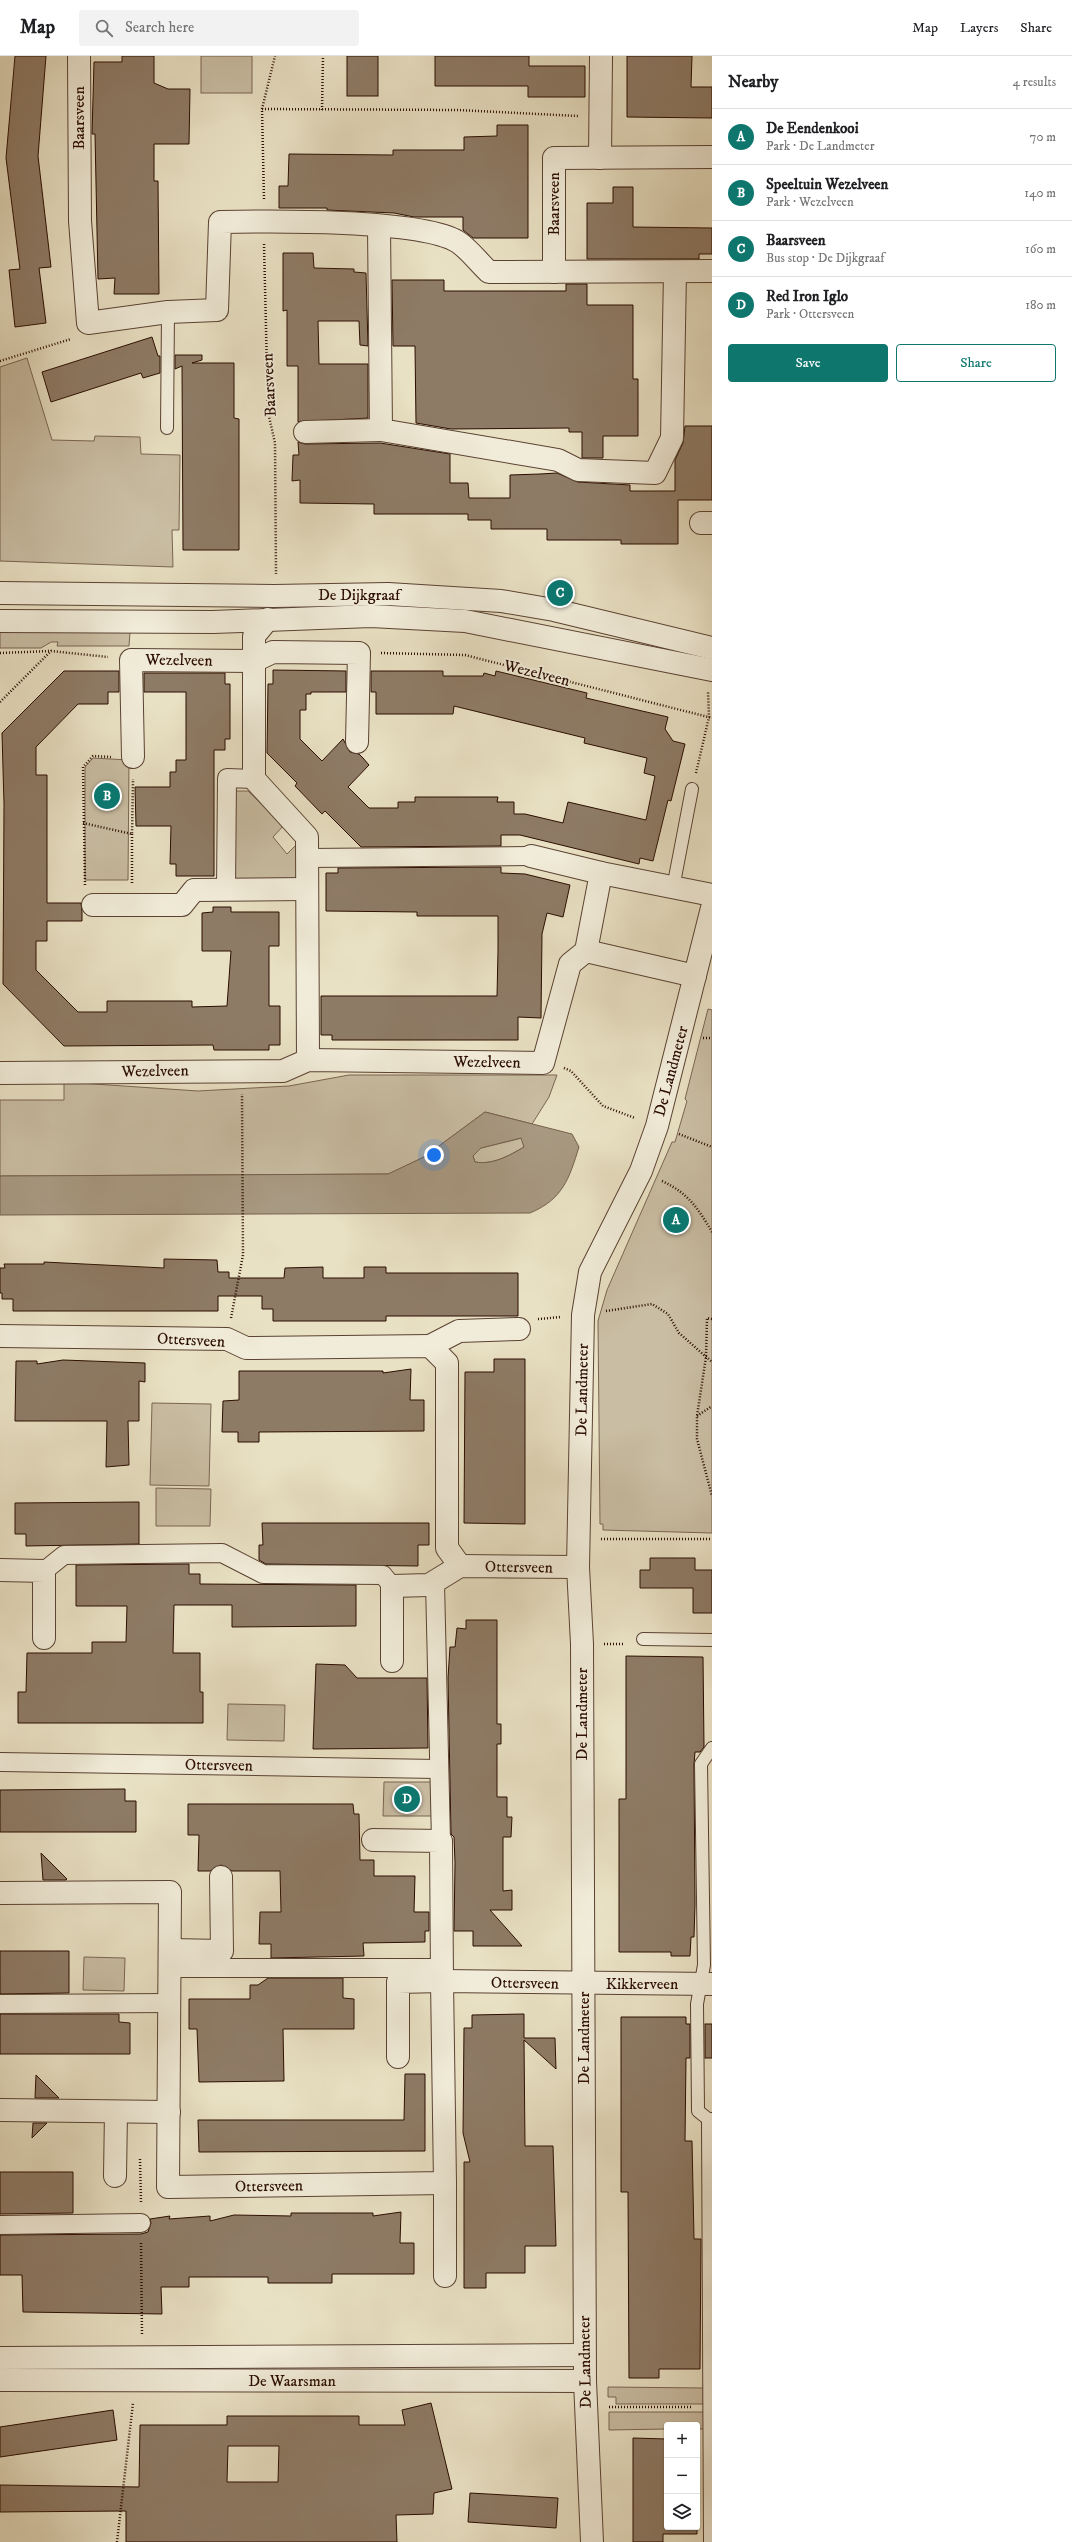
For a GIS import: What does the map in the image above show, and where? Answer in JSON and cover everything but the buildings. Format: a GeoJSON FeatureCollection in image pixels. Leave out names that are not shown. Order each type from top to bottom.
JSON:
{"type":"FeatureCollection","features":[{"type":"Feature","properties":{"kind":"street","name":"Baarsveen"},"geometry":{"type":"LineString","coordinates":[[79,56],[80,221],[88,323]]}},
{"type":"Feature","properties":{"kind":"street"},"geometry":{"type":"LineString","coordinates":[[600,56],[600,158]]}},
{"type":"Feature","properties":{"kind":"street","name":"Baarsveen"},"geometry":{"type":"LineString","coordinates":[[554,272],[554,158],[712,156]]}},
{"type":"Feature","properties":{"kind":"street"},"geometry":{"type":"LineString","coordinates":[[88,323],[168,312],[217,310],[220,222],[379,226],[431,232],[458,242],[489,272],[712,271]]}},
{"type":"Feature","properties":{"kind":"street"},"geometry":{"type":"LineString","coordinates":[[379,226],[381,430]]}},
{"type":"Feature","properties":{"kind":"street"},"geometry":{"type":"LineString","coordinates":[[305,432],[381,430],[558,460],[578,470],[655,473],[672,438],[675,272]]}},
{"type":"Feature","properties":{"kind":"street","name":"De Dijkgraaf"},"geometry":{"type":"LineString","coordinates":[[0,593],[266,596],[388,594],[500,601],[554,610],[712,648]]}},
{"type":"Feature","properties":{"kind":"street","name":"De Dijkgraaf"},"geometry":{"type":"LineString","coordinates":[[0,621],[213,622],[371,616],[465,621],[709,669]]}},
{"type":"Feature","properties":{"kind":"street"},"geometry":{"type":"LineString","coordinates":[[268,619],[254,636],[254,779],[307,837],[308,1060]]}},
{"type":"Feature","properties":{"kind":"street","name":"Wezelveen"},"geometry":{"type":"LineString","coordinates":[[133,758],[131,660],[254,661],[273,652],[359,653]]}},
{"type":"Feature","properties":{"kind":"street"},"geometry":{"type":"LineString","coordinates":[[357,742],[359,653]]}},
{"type":"Feature","properties":{"kind":"street"},"geometry":{"type":"LineString","coordinates":[[226,890],[227,778],[254,779]]}},
{"type":"Feature","properties":{"kind":"street"},"geometry":{"type":"LineString","coordinates":[[308,858],[531,856],[601,873],[712,895]]}},
{"type":"Feature","properties":{"kind":"street"},"geometry":{"type":"LineString","coordinates":[[601,873],[586,951],[695,976]]}},
{"type":"Feature","properties":{"kind":"street"},"geometry":{"type":"LineString","coordinates":[[93,905],[182,905],[194,890],[307,889]]}},
{"type":"Feature","properties":{"kind":"street","name":"De Landmeter"},"geometry":{"type":"LineString","coordinates":[[592,2542],[584,2355],[582,1644],[578,1568],[583,1315],[590,1272],[641,1171],[657,1126],[712,908]]}},
{"type":"Feature","properties":{"kind":"street","name":"Wezelveen"},"geometry":{"type":"LineString","coordinates":[[0,1073],[242,1070],[283,1071],[308,1060],[543,1063],[570,964],[586,951]]}},
{"type":"Feature","properties":{"kind":"street","name":"Ottersveen"},"geometry":{"type":"LineString","coordinates":[[0,1336],[227,1339],[246,1348],[430,1346],[459,1331],[519,1330]]}},
{"type":"Feature","properties":{"kind":"street"},"geometry":{"type":"LineString","coordinates":[[392,1586],[429,1585],[460,1566],[447,1548],[447,1363],[430,1346]]}},
{"type":"Feature","properties":{"kind":"street"},"geometry":{"type":"LineString","coordinates":[[0,1570],[44,1571],[64,1555],[222,1553],[263,1574],[383,1575],[392,1586],[392,1661]]}},
{"type":"Feature","properties":{"kind":"street","name":"Ottersveen"},"geometry":{"type":"LineString","coordinates":[[460,1566],[578,1568]]}},
{"type":"Feature","properties":{"kind":"street"},"geometry":{"type":"LineString","coordinates":[[44,1571],[44,1638]]}},
{"type":"Feature","properties":{"kind":"street"},"geometry":{"type":"LineString","coordinates":[[435,1582],[438,1769],[441,1840],[445,2276]]}},
{"type":"Feature","properties":{"kind":"street","name":"Ottersveen"},"geometry":{"type":"LineString","coordinates":[[0,1762],[438,1769]]}},
{"type":"Feature","properties":{"kind":"street"},"geometry":{"type":"LineString","coordinates":[[373,1840],[441,1840]]}},
{"type":"Feature","properties":{"kind":"street"},"geometry":{"type":"LineString","coordinates":[[170,1959],[222,1951],[221,1877]]}},
{"type":"Feature","properties":{"kind":"street","name":"Ottersveen"},"geometry":{"type":"LineString","coordinates":[[0,1893],[170,1892],[168,2187],[444,2184]]}},
{"type":"Feature","properties":{"kind":"street"},"geometry":{"type":"LineString","coordinates":[[170,1959],[442,1975]]}},
{"type":"Feature","properties":{"kind":"street","name":"Ottersveen"},"geometry":{"type":"LineString","coordinates":[[398,2057],[398,1982],[442,1975],[583,1985]]}},
{"type":"Feature","properties":{"kind":"street","name":"Kikkerveen"},"geometry":{"type":"LineString","coordinates":[[583,1985],[706,1984]]}},
{"type":"Feature","properties":{"kind":"street"},"geometry":{"type":"LineString","coordinates":[[0,2004],[170,2003]]}},
{"type":"Feature","properties":{"kind":"street"},"geometry":{"type":"LineString","coordinates":[[0,2110],[169,2112]]}},
{"type":"Feature","properties":{"kind":"street"},"geometry":{"type":"LineString","coordinates":[[115,2176],[116,2112]]}},
{"type":"Feature","properties":{"kind":"street"},"geometry":{"type":"LineString","coordinates":[[0,2225],[141,2223]]}},
{"type":"Feature","properties":{"kind":"street","name":"De Waarsman"},"geometry":{"type":"LineString","coordinates":[[0,2358],[584,2355]]}},
{"type":"Feature","properties":{"kind":"street","name":"De Waarsman"},"geometry":{"type":"LineString","coordinates":[[0,2380],[585,2381]]}},
{"type":"Feature","properties":{"kind":"lane"},"geometry":{"type":"LineString","coordinates":[[167,428],[168,312]]}},
{"type":"Feature","properties":{"kind":"lane"},"geometry":{"type":"LineString","coordinates":[[673,888],[692,789]]}},
{"type":"Feature","properties":{"kind":"lane"},"geometry":{"type":"LineString","coordinates":[[643,1640],[712,1640]]}},
{"type":"Feature","properties":{"kind":"lane","name":"Kikkerveen"},"geometry":{"type":"LineString","coordinates":[[711,2541],[710,2119],[698,2111],[697,2004],[706,1984],[704,1965],[701,1764],[712,1748]]}},
{"type":"Feature","properties":{"kind":"path","name":"Baarsveen"},"geometry":{"type":"LineString","coordinates":[[275,56],[262,109],[268,412],[275,443],[276,572]]}},
{"type":"Feature","properties":{"kind":"path"},"geometry":{"type":"LineString","coordinates":[[322,110],[323,56]]}},
{"type":"Feature","properties":{"kind":"path"},"geometry":{"type":"LineString","coordinates":[[262,109],[458,110],[600,117]]}},
{"type":"Feature","properties":{"kind":"path"},"geometry":{"type":"LineString","coordinates":[[0,361],[80,336],[88,323]]}},
{"type":"Feature","properties":{"kind":"path"},"geometry":{"type":"LineString","coordinates":[[0,653],[51,651],[131,660]]}},
{"type":"Feature","properties":{"kind":"path"},"geometry":{"type":"LineString","coordinates":[[0,702],[51,651]]}},
{"type":"Feature","properties":{"kind":"path","name":"Wezelveen"},"geometry":{"type":"LineString","coordinates":[[359,653],[466,655],[711,717]]}},
{"type":"Feature","properties":{"kind":"path"},"geometry":{"type":"LineString","coordinates":[[692,789],[711,717],[709,669]]}},
{"type":"Feature","properties":{"kind":"path"},"geometry":{"type":"LineString","coordinates":[[93,905],[85,896],[83,823],[83,767],[87,760],[93,756],[133,758],[132,906]]}},
{"type":"Feature","properties":{"kind":"path"},"geometry":{"type":"LineString","coordinates":[[83,823],[132,834]]}},
{"type":"Feature","properties":{"kind":"path"},"geometry":{"type":"LineString","coordinates":[[543,1063],[556,1065],[571,1071],[603,1106],[712,1147]]}},
{"type":"Feature","properties":{"kind":"path"},"geometry":{"type":"LineString","coordinates":[[227,1339],[243,1254],[242,1070]]}},
{"type":"Feature","properties":{"kind":"path"},"geometry":{"type":"LineString","coordinates":[[641,1171],[673,1186],[698,1207],[712,1232]]}},
{"type":"Feature","properties":{"kind":"path"},"geometry":{"type":"LineString","coordinates":[[519,1330],[530,1320],[583,1315],[652,1304],[668,1314],[679,1334],[712,1362]]}},
{"type":"Feature","properties":{"kind":"path"},"geometry":{"type":"LineString","coordinates":[[712,1319],[707,1318],[706,1357],[697,1416],[697,1439],[712,1496]]}},
{"type":"Feature","properties":{"kind":"path"},"geometry":{"type":"LineString","coordinates":[[697,1416],[712,1406]]}},
{"type":"Feature","properties":{"kind":"path"},"geometry":{"type":"LineString","coordinates":[[579,1539],[712,1539]]}},
{"type":"Feature","properties":{"kind":"path"},"geometry":{"type":"LineString","coordinates":[[582,1644],[633,1644],[643,1640]]}},
{"type":"Feature","properties":{"kind":"path"},"geometry":{"type":"LineString","coordinates":[[140,2152],[142,2357]]}},
{"type":"Feature","properties":{"kind":"path"},"geometry":{"type":"LineString","coordinates":[[117,2542],[131,2410],[142,2380]]}},
{"type":"Feature","properties":{"kind":"path"},"geometry":{"type":"LineString","coordinates":[[586,2407],[711,2408]]}},
{"type":"Feature","properties":{"kind":"shaded area"},"geometry":{"type":"Polygon","coordinates":[[[201,56],[252,56],[252,93],[201,93],[201,56]]]}},
{"type":"Feature","properties":{"kind":"shaded area"},"geometry":{"type":"Polygon","coordinates":[[[27,358],[52,440],[94,441],[95,436],[140,437],[141,454],[180,455],[179,530],[172,530],[173,567],[0,561],[0,367],[27,358]]]}},
{"type":"Feature","properties":{"kind":"shaded area"},"geometry":{"type":"Polygon","coordinates":[[[0,630],[130,632],[129,646],[57,646],[58,642],[51,642],[41,648],[0,648],[0,630]]]}},
{"type":"Feature","properties":{"kind":"shaded area"},"geometry":{"type":"Polygon","coordinates":[[[93,758],[129,760],[128,880],[85,880],[85,767],[93,758]]]}},
{"type":"Feature","properties":{"kind":"shaded area"},"geometry":{"type":"Polygon","coordinates":[[[234,791],[248,791],[284,825],[273,837],[287,854],[298,843],[298,880],[234,881],[234,791]]]}},
{"type":"Feature","properties":{"kind":"shaded area"},"geometry":{"type":"Polygon","coordinates":[[[708,1009],[712,1010],[712,1533],[603,1530],[603,1524],[600,1524],[598,1321],[607,1290],[672,1142],[675,1142],[687,1101],[685,1099],[708,1009]]]}},
{"type":"Feature","properties":{"kind":"shaded area"},"geometry":{"type":"Polygon","coordinates":[[[349,1075],[557,1075],[549,1097],[532,1124],[485,1112],[424,1157],[389,1174],[0,1176],[0,1100],[64,1100],[64,1082],[198,1091],[289,1086],[349,1075]]]}},
{"type":"Feature","properties":{"kind":"shaded area"},"geometry":{"type":"Polygon","coordinates":[[[485,1112],[572,1134],[579,1147],[572,1169],[563,1187],[550,1201],[530,1213],[0,1215],[0,1176],[388,1174],[424,1157],[485,1112]],[[521,1138],[481,1148],[473,1156],[475,1162],[482,1163],[494,1161],[524,1147],[521,1138]]]}},
{"type":"Feature","properties":{"kind":"shaded area"},"geometry":{"type":"Polygon","coordinates":[[[522,1138],[524,1147],[512,1154],[494,1161],[482,1163],[475,1162],[473,1156],[481,1148],[522,1138]]]}},
{"type":"Feature","properties":{"kind":"shaded area"},"geometry":{"type":"Polygon","coordinates":[[[152,1403],[211,1404],[209,1486],[150,1485],[152,1403]]]}},
{"type":"Feature","properties":{"kind":"shaded area"},"geometry":{"type":"Polygon","coordinates":[[[156,1488],[211,1489],[210,1526],[156,1526],[156,1488]]]}},
{"type":"Feature","properties":{"kind":"shaded area"},"geometry":{"type":"Polygon","coordinates":[[[228,1704],[285,1705],[284,1741],[227,1740],[228,1704]]]}},
{"type":"Feature","properties":{"kind":"shaded area"},"geometry":{"type":"Polygon","coordinates":[[[384,1782],[431,1782],[432,1816],[383,1816],[384,1782]]]}},
{"type":"Feature","properties":{"kind":"shaded area"},"geometry":{"type":"Polygon","coordinates":[[[84,1957],[125,1958],[124,1991],[83,1990],[84,1957]]]}},
{"type":"Feature","properties":{"kind":"shaded area"},"geometry":{"type":"Polygon","coordinates":[[[608,2387],[705,2388],[705,2404],[616,2404],[616,2397],[608,2397],[608,2387]]]}},
{"type":"Feature","properties":{"kind":"shaded area"},"geometry":{"type":"Polygon","coordinates":[[[609,2412],[706,2412],[705,2429],[700,2429],[700,2422],[664,2422],[664,2429],[609,2430],[609,2412]]]}},
{"type":"Feature","properties":{"kind":"place","name":"Baarsveen"},"geometry":{"type":"Point","coordinates":[560,593]}},
{"type":"Feature","properties":{"kind":"place","name":"Speeltuin Wezelveen"},"geometry":{"type":"Point","coordinates":[107,796]}},
{"type":"Feature","properties":{"kind":"place","name":"De Eendenkooi"},"geometry":{"type":"Point","coordinates":[676,1220]}},
{"type":"Feature","properties":{"kind":"place","name":"Red Iron Iglo"},"geometry":{"type":"Point","coordinates":[407,1799]}}]}
